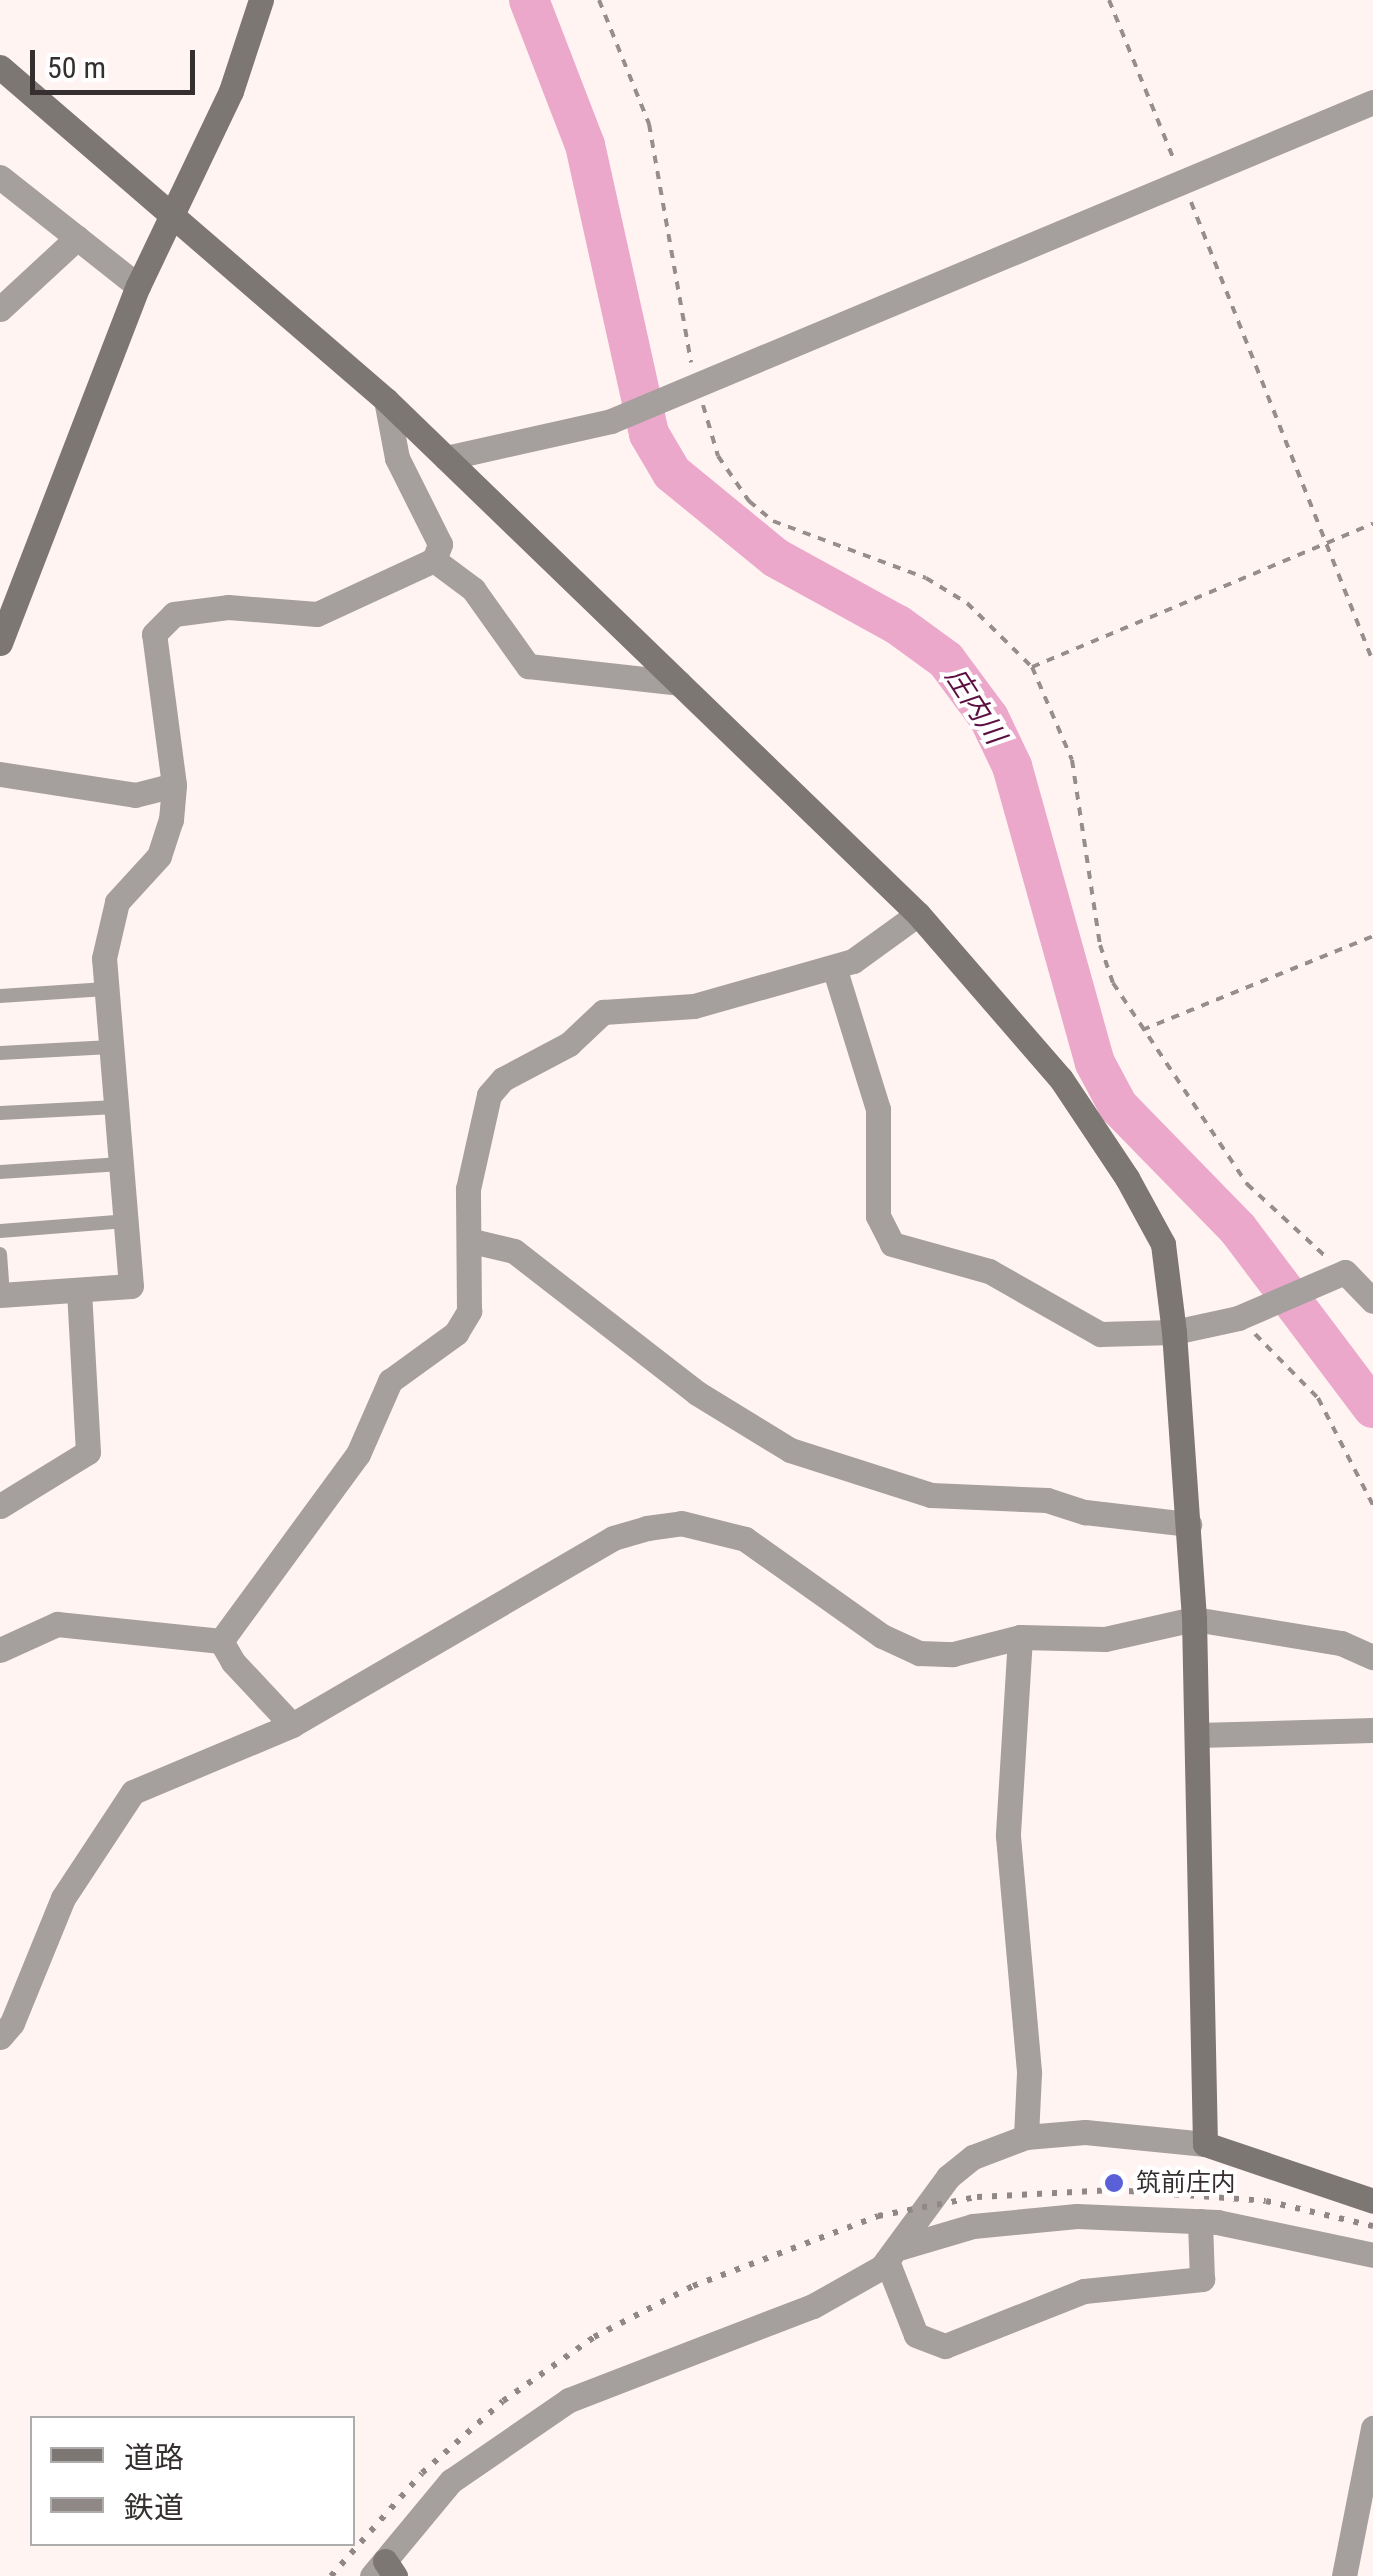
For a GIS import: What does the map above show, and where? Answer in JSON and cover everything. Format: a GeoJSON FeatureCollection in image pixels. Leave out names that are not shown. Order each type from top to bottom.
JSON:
{"type":"FeatureCollection","features":[{"type":"Feature","properties":{"kind":"street"},"geometry":{"type":"LineString","coordinates":[[0,643],[138,286],[231,91],[261,0]]}},
{"type":"Feature","properties":{"kind":"street"},"geometry":{"type":"LineString","coordinates":[[0,67],[386,400],[918,914],[1061,1079],[1127,1178],[1162,1244],[1174,1332],[1194,1619],[1205,2144]]}},
{"type":"Feature","properties":{"kind":"street"},"geometry":{"type":"LineString","coordinates":[[446,458],[611,421],[1373,102]]}},
{"type":"Feature","properties":{"kind":"street"},"geometry":{"type":"LineString","coordinates":[[0,177],[138,286]]}},
{"type":"Feature","properties":{"kind":"street"},"geometry":{"type":"LineString","coordinates":[[0,309],[78,238]]}},
{"type":"Feature","properties":{"kind":"street"},"geometry":{"type":"LineString","coordinates":[[2,1295],[131,1286],[106,989],[112,916],[117,902],[160,856],[174,785],[154,634],[161,621],[228,607],[317,614],[434,560],[440,544],[397,458],[386,400]]}},
{"type":"Feature","properties":{"kind":"street"},"geometry":{"type":"LineString","coordinates":[[434,560],[473,589],[528,666],[679,683]]}},
{"type":"Feature","properties":{"kind":"street"},"geometry":{"type":"LineString","coordinates":[[0,774],[135,794],[174,785]]}},
{"type":"Feature","properties":{"kind":"street"},"geometry":{"type":"LineString","coordinates":[[221,1641],[336,1488],[390,1381],[456,1333],[469,1311],[472,1241],[468,1189],[488,1095],[504,1079],[558,1052],[603,1012],[694,1006],[853,962],[918,914]]}},
{"type":"Feature","properties":{"kind":"street"},"geometry":{"type":"LineString","coordinates":[[834,966],[878,1109],[878,1216],[892,1244],[990,1271],[1100,1334],[1174,1332],[1238,1318],[1338,1274],[1373,1300]]}},
{"type":"Feature","properties":{"kind":"street"},"geometry":{"type":"LineString","coordinates":[[472,1241],[514,1251],[696,1393],[790,1450],[931,1495],[1047,1500],[1085,1512],[1189,1524]]}},
{"type":"Feature","properties":{"kind":"street"},"geometry":{"type":"LineString","coordinates":[[0,1506],[88,1452],[79,1290]]}},
{"type":"Feature","properties":{"kind":"street"},"geometry":{"type":"LineString","coordinates":[[0,2036],[12,2024],[63,1898],[133,1792],[292,1725],[613,1538],[680,1523],[745,1539],[882,1636],[919,1653],[953,1654],[1020,1637],[1105,1639],[1194,1619],[1341,1642],[1373,1657]]}},
{"type":"Feature","properties":{"kind":"street"},"geometry":{"type":"LineString","coordinates":[[1,1645],[57,1624],[221,1641]]}},
{"type":"Feature","properties":{"kind":"street"},"geometry":{"type":"LineString","coordinates":[[1020,1637],[1008,1836],[1030,2073],[1026,2137]]}},
{"type":"Feature","properties":{"kind":"street"},"geometry":{"type":"LineString","coordinates":[[221,1641],[232,1662],[292,1725]]}},
{"type":"Feature","properties":{"kind":"street"},"geometry":{"type":"LineString","coordinates":[[1197,1735],[1373,1730]]}},
{"type":"Feature","properties":{"kind":"street"},"geometry":{"type":"LineString","coordinates":[[894,2254],[948,2177],[973,2157],[1026,2137],[1085,2132],[1205,2144],[1373,2201]]}},
{"type":"Feature","properties":{"kind":"street"},"geometry":{"type":"LineString","coordinates":[[384,2571],[451,2481],[569,2400],[813,2306],[894,2254],[991,2224],[1077,2216],[1200,2221],[1373,2255]]}},
{"type":"Feature","properties":{"kind":"street"},"geometry":{"type":"LineString","coordinates":[[894,2254],[916,2336],[945,2346],[1084,2291],[1202,2279],[1200,2221]]}},
{"type":"Feature","properties":{"kind":"street"},"geometry":{"type":"LineString","coordinates":[[1344,2576],[1363,2509],[1373,2428]]}},
{"type":"Feature","properties":{"kind":"lane"},"geometry":{"type":"LineString","coordinates":[[0,996],[106,989]]}},
{"type":"Feature","properties":{"kind":"lane"},"geometry":{"type":"LineString","coordinates":[[0,1053],[112,1047]]}},
{"type":"Feature","properties":{"kind":"lane"},"geometry":{"type":"LineString","coordinates":[[0,1114],[116,1107]]}},
{"type":"Feature","properties":{"kind":"lane"},"geometry":{"type":"LineString","coordinates":[[0,1172],[121,1164]]}},
{"type":"Feature","properties":{"kind":"lane"},"geometry":{"type":"LineString","coordinates":[[0,1230],[126,1222]]}},
{"type":"Feature","properties":{"kind":"lane"},"geometry":{"type":"LineString","coordinates":[[0,1254],[2,1295]]}},
{"type":"Feature","properties":{"kind":"path"},"geometry":{"type":"LineString","coordinates":[[1109,0],[1373,662]]}},
{"type":"Feature","properties":{"kind":"path"},"geometry":{"type":"LineString","coordinates":[[601,1],[649,124],[694,384],[718,456],[749,500],[803,535],[926,578],[967,603],[1032,667],[1072,760],[1100,945],[1113,983],[1247,1184],[1338,1274]]}},
{"type":"Feature","properties":{"kind":"path"},"geometry":{"type":"LineString","coordinates":[[1032,667],[1373,524]]}},
{"type":"Feature","properties":{"kind":"path"},"geometry":{"type":"LineString","coordinates":[[1142,1030],[1373,936]]}},
{"type":"Feature","properties":{"kind":"path"},"geometry":{"type":"LineString","coordinates":[[1238,1318],[1318,1398],[1373,1505]]}},
{"type":"Feature","properties":{"kind":"waterway","name":"庄内川"},"geometry":{"type":"LineString","coordinates":[[529,0],[585,145],[649,434],[672,473],[776,558],[898,625],[946,660],[989,718],[1012,766],[1095,1063],[1118,1106],[1238,1229],[1373,1408]]}},
{"type":"Feature","properties":{"kind":"railway"},"geometry":{"type":"LineString","coordinates":[[331,2576],[422,2473],[503,2401],[594,2337],[693,2286],[878,2216],[977,2197],[1114,2190],[1266,2201],[1373,2226]]}},
{"type":"Feature","properties":{"kind":"place","name":"筑前庄内"},"geometry":{"type":"Point","coordinates":[1114,2183]}}]}
